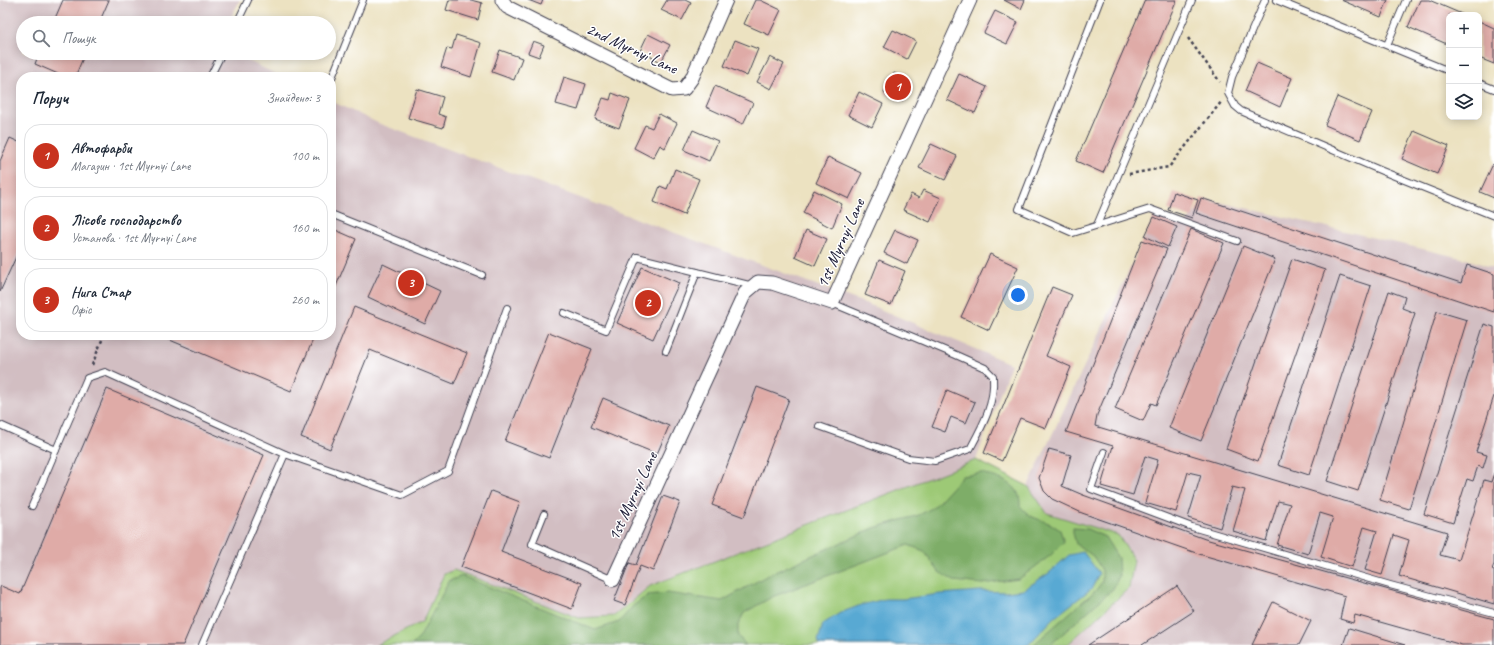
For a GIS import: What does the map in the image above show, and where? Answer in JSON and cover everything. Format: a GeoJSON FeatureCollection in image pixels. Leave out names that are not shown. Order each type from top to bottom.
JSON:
{"type":"FeatureCollection","features":[{"type":"Feature","properties":{"kind":"street","name":"2nd Myrnyi Lane"},"geometry":{"type":"LineString","coordinates":[[502,0],[507,7],[672,90],[684,89],[692,78],[726,0]]}},
{"type":"Feature","properties":{"kind":"street","name":"1st Myrnyi Lane"},"geometry":{"type":"LineString","coordinates":[[613,580],[745,293],[758,282],[772,283],[832,303],[970,0]]}},
{"type":"Feature","properties":{"kind":"lane"},"geometry":{"type":"LineString","coordinates":[[240,16],[248,0]]}},
{"type":"Feature","properties":{"kind":"lane"},"geometry":{"type":"LineString","coordinates":[[334,72],[362,0]]}},
{"type":"Feature","properties":{"kind":"lane"},"geometry":{"type":"LineString","coordinates":[[1100,0],[1019,210],[1073,233],[1150,209],[1237,241]]}},
{"type":"Feature","properties":{"kind":"lane"},"geometry":{"type":"LineString","coordinates":[[1097,225],[1192,0]]}},
{"type":"Feature","properties":{"kind":"lane"},"geometry":{"type":"LineString","coordinates":[[1265,0],[1232,78],[1228,93],[1235,106],[1241,111],[1382,171],[1494,216]]}},
{"type":"Feature","properties":{"kind":"lane"},"geometry":{"type":"LineString","coordinates":[[1276,0],[1446,70]]}},
{"type":"Feature","properties":{"kind":"lane"},"geometry":{"type":"LineString","coordinates":[[1387,45],[1406,0]]}},
{"type":"Feature","properties":{"kind":"lane"},"geometry":{"type":"LineString","coordinates":[[212,72],[218,60]]}},
{"type":"Feature","properties":{"kind":"lane"},"geometry":{"type":"LineString","coordinates":[[1482,84],[1494,89]]}},
{"type":"Feature","properties":{"kind":"lane"},"geometry":{"type":"LineString","coordinates":[[336,216],[482,275]]}},
{"type":"Feature","properties":{"kind":"lane"},"geometry":{"type":"LineString","coordinates":[[564,313],[606,330],[637,257],[753,286]]}},
{"type":"Feature","properties":{"kind":"lane"},"geometry":{"type":"LineString","coordinates":[[666,351],[697,272]]}},
{"type":"Feature","properties":{"kind":"lane"},"geometry":{"type":"LineString","coordinates":[[819,426],[908,458],[935,461],[970,449],[991,404],[994,387],[993,376],[985,368],[832,303]]}},
{"type":"Feature","properties":{"kind":"lane"},"geometry":{"type":"LineString","coordinates":[[32,506],[87,378],[105,372],[285,454],[402,495],[448,471],[507,308]]}},
{"type":"Feature","properties":{"kind":"lane"},"geometry":{"type":"LineString","coordinates":[[0,424],[56,450]]}},
{"type":"Feature","properties":{"kind":"lane"},"geometry":{"type":"LineString","coordinates":[[1104,452],[1091,489],[1192,527],[1390,585],[1494,613]]}},
{"type":"Feature","properties":{"kind":"lane"},"geometry":{"type":"LineString","coordinates":[[202,645],[285,454]]}},
{"type":"Feature","properties":{"kind":"lane"},"geometry":{"type":"LineString","coordinates":[[544,514],[532,544],[613,580]]}},
{"type":"Feature","properties":{"kind":"path"},"geometry":{"type":"LineString","coordinates":[[1118,176],[1169,167],[1228,93],[1180,28]]}},
{"type":"Feature","properties":{"kind":"path"},"geometry":{"type":"LineString","coordinates":[[87,378],[102,340]]}},
{"type":"Feature","properties":{"kind":"shaded area"},"geometry":{"type":"Polygon","coordinates":[[[0,0],[240,0],[232,16],[16,16],[16,60],[247,60],[272,72],[16,72],[16,340],[336,340],[336,103],[380,124],[870,305],[1011,364],[976,460],[650,586],[614,616],[579,618],[454,570],[444,574],[422,622],[376,645],[0,645],[0,0]]]}},
{"type":"Feature","properties":{"kind":"shaded area"},"geometry":{"type":"Polygon","coordinates":[[[1206,199],[1466,259],[1494,268],[1494,645],[1067,645],[1129,588],[1117,535],[1047,513],[1028,486],[1154,217],[1186,223],[1206,199]]]}},
{"type":"Feature","properties":{"kind":"green space"},"geometry":{"type":"Polygon","coordinates":[[[976,460],[1028,486],[1047,513],[1118,535],[1134,560],[1129,588],[1067,645],[376,645],[422,622],[444,574],[454,570],[579,618],[614,616],[650,586],[976,460]]]}},
{"type":"Feature","properties":{"kind":"green space"},"geometry":{"type":"Polygon","coordinates":[[[982,473],[1009,483],[1017,491],[1020,506],[1030,516],[1051,524],[1060,530],[1064,542],[1051,555],[1019,579],[982,584],[954,581],[939,572],[924,551],[908,545],[772,597],[744,613],[738,625],[738,636],[746,645],[412,645],[420,637],[449,581],[462,576],[595,630],[619,622],[633,606],[648,595],[667,593],[722,601],[768,575],[874,528],[919,515],[934,507],[962,476],[982,473]]]}},
{"type":"Feature","properties":{"kind":"green space"},"geometry":{"type":"Polygon","coordinates":[[[1073,528],[1087,529],[1105,537],[1118,558],[1119,576],[1113,589],[1050,645],[1033,645],[1096,590],[1102,582],[1102,570],[1093,556],[1076,544],[1073,528]]]}},
{"type":"Feature","properties":{"kind":"water"},"geometry":{"type":"Polygon","coordinates":[[[1083,552],[1099,573],[1092,588],[1054,618],[1028,645],[820,645],[818,641],[823,624],[840,613],[861,605],[885,599],[903,599],[980,591],[1005,592],[1023,590],[1049,573],[1069,555],[1083,552]]]}},
{"type":"Feature","properties":{"kind":"building"},"geometry":{"type":"Polygon","coordinates":[[[63,0],[109,0],[102,16],[56,16],[63,0]]]}},
{"type":"Feature","properties":{"kind":"building"},"geometry":{"type":"Polygon","coordinates":[[[449,0],[471,0],[482,3],[478,20],[446,10],[449,0]]]}},
{"type":"Feature","properties":{"kind":"building"},"geometry":{"type":"Polygon","coordinates":[[[528,0],[543,0],[541,5],[528,0]]]}},
{"type":"Feature","properties":{"kind":"building"},"geometry":{"type":"Polygon","coordinates":[[[667,0],[685,0],[691,3],[682,20],[661,10],[667,0]]]}},
{"type":"Feature","properties":{"kind":"building"},"geometry":{"type":"Polygon","coordinates":[[[755,0],[760,0],[781,10],[769,35],[744,24],[755,0]]]}},
{"type":"Feature","properties":{"kind":"building"},"geometry":{"type":"Polygon","coordinates":[[[1004,0],[1025,0],[1021,9],[1004,0]]]}},
{"type":"Feature","properties":{"kind":"building"},"geometry":{"type":"Polygon","coordinates":[[[1145,0],[1177,0],[1103,173],[1076,161],[1145,0]]]}},
{"type":"Feature","properties":{"kind":"building"},"geometry":{"type":"Polygon","coordinates":[[[1341,0],[1388,0],[1381,17],[1341,0]]]}},
{"type":"Feature","properties":{"kind":"building"},"geometry":{"type":"Polygon","coordinates":[[[1420,0],[1429,0],[1457,12],[1446,12],[1446,44],[1408,27],[1420,0]]]}},
{"type":"Feature","properties":{"kind":"building"},"geometry":{"type":"Polygon","coordinates":[[[995,11],[1018,22],[1007,44],[984,33],[995,11]]]}},
{"type":"Feature","properties":{"kind":"building"},"geometry":{"type":"Polygon","coordinates":[[[1482,22],[1494,28],[1494,64],[1482,59],[1482,22]]]}},
{"type":"Feature","properties":{"kind":"building"},"geometry":{"type":"Polygon","coordinates":[[[893,30],[916,41],[907,59],[884,47],[893,30]]]}},
{"type":"Feature","properties":{"kind":"building"},"geometry":{"type":"Polygon","coordinates":[[[648,34],[670,45],[661,62],[640,51],[648,34]]]}},
{"type":"Feature","properties":{"kind":"building"},"geometry":{"type":"Polygon","coordinates":[[[456,35],[481,43],[471,77],[441,67],[447,48],[452,49],[456,35]]]}},
{"type":"Feature","properties":{"kind":"building"},"geometry":{"type":"Polygon","coordinates":[[[735,40],[758,49],[747,76],[724,66],[735,40]]]}},
{"type":"Feature","properties":{"kind":"building"},"geometry":{"type":"Polygon","coordinates":[[[533,41],[544,45],[539,57],[528,53],[533,41]]]}},
{"type":"Feature","properties":{"kind":"building"},"geometry":{"type":"Polygon","coordinates":[[[500,50],[522,58],[514,80],[492,72],[500,50]]]}},
{"type":"Feature","properties":{"kind":"building"},"geometry":{"type":"Polygon","coordinates":[[[770,57],[784,64],[771,89],[757,82],[770,57]]]}},
{"type":"Feature","properties":{"kind":"building"},"geometry":{"type":"Polygon","coordinates":[[[36,60],[82,60],[77,72],[53,72],[35,64],[36,60]]]}},
{"type":"Feature","properties":{"kind":"building"},"geometry":{"type":"Polygon","coordinates":[[[1257,63],[1292,78],[1280,107],[1245,91],[1257,63]]]}},
{"type":"Feature","properties":{"kind":"building"},"geometry":{"type":"Polygon","coordinates":[[[894,73],[911,81],[902,101],[884,93],[894,73]]]}},
{"type":"Feature","properties":{"kind":"building"},"geometry":{"type":"Polygon","coordinates":[[[959,74],[987,87],[975,113],[947,100],[959,74]]]}},
{"type":"Feature","properties":{"kind":"building"},"geometry":{"type":"Polygon","coordinates":[[[564,77],[586,84],[578,110],[556,104],[564,77]]]}},
{"type":"Feature","properties":{"kind":"building"},"geometry":{"type":"Polygon","coordinates":[[[715,86],[753,103],[743,124],[706,107],[715,86]]]}},
{"type":"Feature","properties":{"kind":"building"},"geometry":{"type":"Polygon","coordinates":[[[417,89],[443,97],[438,114],[446,117],[443,128],[408,118],[417,89]]]}},
{"type":"Feature","properties":{"kind":"building"},"geometry":{"type":"Polygon","coordinates":[[[859,92],[883,104],[872,127],[848,115],[859,92]]]}},
{"type":"Feature","properties":{"kind":"building"},"geometry":{"type":"Polygon","coordinates":[[[612,93],[630,100],[619,128],[595,119],[603,98],[610,100],[612,93]]]}},
{"type":"Feature","properties":{"kind":"building"},"geometry":{"type":"Polygon","coordinates":[[[1337,97],[1372,112],[1360,140],[1325,125],[1337,97]]]}},
{"type":"Feature","properties":{"kind":"building"},"geometry":{"type":"Polygon","coordinates":[[[659,114],[677,123],[665,148],[660,145],[653,158],[634,148],[645,125],[652,128],[659,114]]]}},
{"type":"Feature","properties":{"kind":"building"},"geometry":{"type":"Polygon","coordinates":[[[693,130],[718,141],[709,161],[684,150],[693,130]]]}},
{"type":"Feature","properties":{"kind":"building"},"geometry":{"type":"Polygon","coordinates":[[[1414,131],[1449,146],[1437,174],[1402,159],[1414,131]]]}},
{"type":"Feature","properties":{"kind":"building"},"geometry":{"type":"Polygon","coordinates":[[[10,138],[16,141],[16,257],[0,292],[0,161],[10,138]]]}},
{"type":"Feature","properties":{"kind":"building"},"geometry":{"type":"Polygon","coordinates":[[[931,144],[957,156],[945,180],[919,168],[931,144]]]}},
{"type":"Feature","properties":{"kind":"building"},"geometry":{"type":"Polygon","coordinates":[[[828,157],[862,173],[849,199],[816,183],[828,157]]]}},
{"type":"Feature","properties":{"kind":"building"},"geometry":{"type":"Polygon","coordinates":[[[1493,164],[1494,165],[1494,198],[1480,192],[1493,164]]]}},
{"type":"Feature","properties":{"kind":"building"},"geometry":{"type":"Polygon","coordinates":[[[675,169],[699,179],[684,215],[654,202],[660,186],[667,189],[675,169]]]}},
{"type":"Feature","properties":{"kind":"building"},"geometry":{"type":"Polygon","coordinates":[[[814,190],[842,204],[832,228],[803,213],[814,190]]]}},
{"type":"Feature","properties":{"kind":"building"},"geometry":{"type":"Polygon","coordinates":[[[923,190],[941,198],[930,222],[903,210],[911,194],[919,198],[923,190]]]}},
{"type":"Feature","properties":{"kind":"building"},"geometry":{"type":"Polygon","coordinates":[[[1174,192],[1198,200],[1192,218],[1168,210],[1174,192]]]}},
{"type":"Feature","properties":{"kind":"building"},"geometry":{"type":"Polygon","coordinates":[[[1201,198],[1461,283],[1467,265],[1494,274],[1494,312],[1196,213],[1201,198]]]}},
{"type":"Feature","properties":{"kind":"building"},"geometry":{"type":"Polygon","coordinates":[[[1154,217],[1177,227],[1168,247],[1145,236],[1154,217]]]}},
{"type":"Feature","properties":{"kind":"building"},"geometry":{"type":"Polygon","coordinates":[[[1191,229],[1224,243],[1156,405],[1151,403],[1143,421],[1115,409],[1191,229]]]}},
{"type":"Feature","properties":{"kind":"building"},"geometry":{"type":"Polygon","coordinates":[[[336,230],[356,239],[336,286],[336,230]]]}},
{"type":"Feature","properties":{"kind":"building"},"geometry":{"type":"Polygon","coordinates":[[[806,230],[827,239],[815,266],[795,257],[806,230]]]}},
{"type":"Feature","properties":{"kind":"building"},"geometry":{"type":"Polygon","coordinates":[[[895,230],[918,240],[907,264],[884,253],[895,230]]]}},
{"type":"Feature","properties":{"kind":"building"},"geometry":{"type":"Polygon","coordinates":[[[1142,240],[1167,249],[1097,415],[1095,426],[1447,532],[1440,555],[1459,560],[1484,480],[1491,482],[1494,473],[1494,564],[1492,570],[1494,571],[1494,604],[1399,576],[1409,540],[1394,535],[1382,575],[1365,570],[1377,531],[1364,527],[1352,567],[1321,557],[1333,517],[1320,513],[1308,554],[1277,545],[1290,504],[1278,501],[1266,541],[1233,531],[1245,490],[1232,487],[1220,528],[1188,518],[1201,475],[1188,472],[1176,512],[1145,503],[1158,460],[1145,456],[1133,495],[1101,486],[1113,446],[1066,432],[1142,240]]]}},
{"type":"Feature","properties":{"kind":"building"},"geometry":{"type":"Polygon","coordinates":[[[1243,246],[1275,259],[1201,441],[1169,428],[1243,246]]]}},
{"type":"Feature","properties":{"kind":"building"},"geometry":{"type":"Polygon","coordinates":[[[990,254],[1018,267],[989,330],[961,317],[990,254]]]}},
{"type":"Feature","properties":{"kind":"building"},"geometry":{"type":"Polygon","coordinates":[[[1292,259],[1325,270],[1258,461],[1226,449],[1292,259]]]}},
{"type":"Feature","properties":{"kind":"building"},"geometry":{"type":"Polygon","coordinates":[[[879,260],[905,271],[891,305],[865,295],[879,260]]]}},
{"type":"Feature","properties":{"kind":"building"},"geometry":{"type":"Polygon","coordinates":[[[383,264],[440,291],[425,324],[368,297],[383,264]]]}},
{"type":"Feature","properties":{"kind":"building"},"geometry":{"type":"Polygon","coordinates":[[[642,267],[679,283],[653,339],[617,323],[642,267]]]}},
{"type":"Feature","properties":{"kind":"building"},"geometry":{"type":"Polygon","coordinates":[[[1340,276],[1371,286],[1309,475],[1278,465],[1340,276]]]}},
{"type":"Feature","properties":{"kind":"building"},"geometry":{"type":"Polygon","coordinates":[[[1052,287],[1072,295],[1046,356],[1071,367],[1046,428],[1020,418],[1002,461],[984,453],[1052,287]]]}},
{"type":"Feature","properties":{"kind":"building"},"geometry":{"type":"Polygon","coordinates":[[[1389,291],[1405,297],[1402,308],[1415,313],[1358,491],[1327,481],[1389,291]]]}},
{"type":"Feature","properties":{"kind":"building"},"geometry":{"type":"Polygon","coordinates":[[[354,307],[467,353],[454,384],[370,350],[330,449],[301,437],[354,307]]]}},
{"type":"Feature","properties":{"kind":"building"},"geometry":{"type":"Polygon","coordinates":[[[1437,311],[1467,320],[1409,509],[1380,500],[1437,311]]]}},
{"type":"Feature","properties":{"kind":"building"},"geometry":{"type":"Polygon","coordinates":[[[1484,324],[1494,327],[1494,396],[1476,452],[1487,455],[1483,468],[1478,466],[1473,481],[1467,479],[1453,523],[1424,514],[1484,324]]]}},
{"type":"Feature","properties":{"kind":"building"},"geometry":{"type":"Polygon","coordinates":[[[549,332],[592,349],[549,458],[505,441],[549,332]]]}},
{"type":"Feature","properties":{"kind":"building"},"geometry":{"type":"Polygon","coordinates":[[[170,340],[313,340],[291,391],[170,340]]]}},
{"type":"Feature","properties":{"kind":"building"},"geometry":{"type":"Polygon","coordinates":[[[757,387],[789,399],[744,517],[712,505],[757,387]]]}},
{"type":"Feature","properties":{"kind":"building"},"geometry":{"type":"Polygon","coordinates":[[[107,389],[264,455],[183,645],[0,645],[0,588],[1,586],[20,594],[107,389]]]}},
{"type":"Feature","properties":{"kind":"building"},"geometry":{"type":"Polygon","coordinates":[[[947,390],[975,402],[966,423],[951,417],[945,432],[932,427],[947,390]]]}},
{"type":"Feature","properties":{"kind":"building"},"geometry":{"type":"Polygon","coordinates":[[[603,398],[669,426],[657,454],[591,427],[603,398]]]}},
{"type":"Feature","properties":{"kind":"building"},"geometry":{"type":"Polygon","coordinates":[[[1049,449],[1071,455],[1062,486],[1205,539],[1494,619],[1494,645],[1462,645],[1355,615],[1353,623],[1340,619],[1345,596],[1199,554],[1082,513],[1052,499],[1044,491],[1039,478],[1049,449]]]}},
{"type":"Feature","properties":{"kind":"building"},"geometry":{"type":"Polygon","coordinates":[[[491,491],[520,502],[501,552],[582,583],[572,609],[461,567],[491,491]]]}},
{"type":"Feature","properties":{"kind":"building"},"geometry":{"type":"Polygon","coordinates":[[[663,496],[680,502],[653,571],[640,566],[625,605],[614,601],[629,563],[636,565],[663,496]]]}},
{"type":"Feature","properties":{"kind":"building"},"geometry":{"type":"Polygon","coordinates":[[[1177,586],[1194,611],[1142,645],[1088,645],[1177,586]]]}},
{"type":"Feature","properties":{"kind":"building"},"geometry":{"type":"Polygon","coordinates":[[[1273,602],[1311,621],[1299,645],[1252,645],[1273,602]]]}},
{"type":"Feature","properties":{"kind":"building"},"geometry":{"type":"Polygon","coordinates":[[[1349,628],[1405,645],[1343,645],[1349,628]]]}},
{"type":"Feature","properties":{"kind":"place","name":"Автофарби"},"geometry":{"type":"Point","coordinates":[898,87]}},
{"type":"Feature","properties":{"kind":"place","name":"Нига Стар"},"geometry":{"type":"Point","coordinates":[411,283]}},
{"type":"Feature","properties":{"kind":"place","name":"Лісове господарство"},"geometry":{"type":"Point","coordinates":[648,303]}}]}
